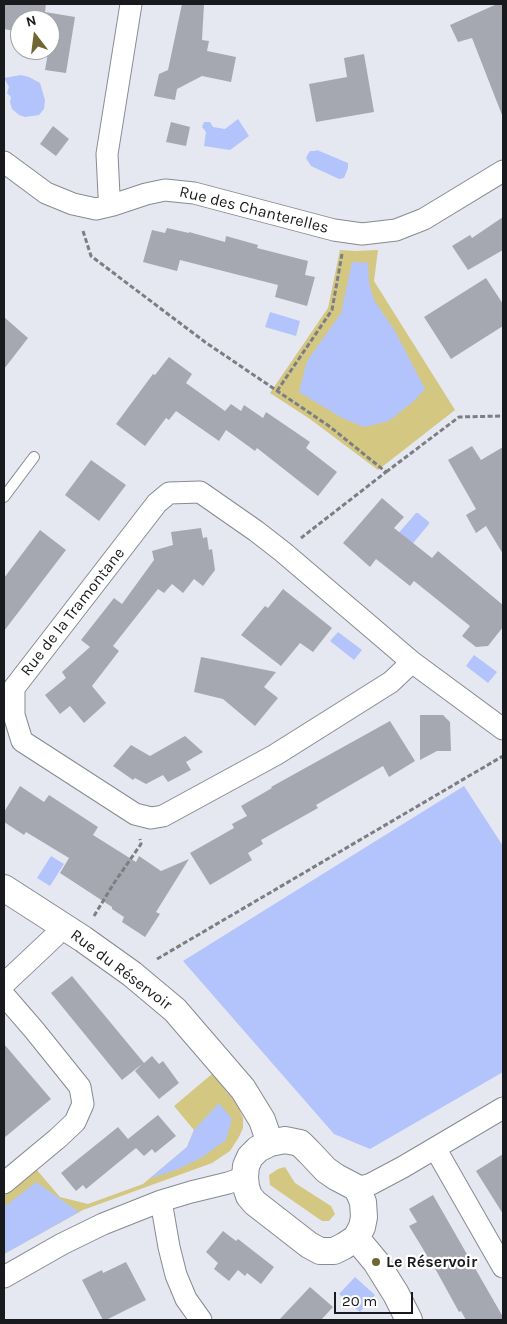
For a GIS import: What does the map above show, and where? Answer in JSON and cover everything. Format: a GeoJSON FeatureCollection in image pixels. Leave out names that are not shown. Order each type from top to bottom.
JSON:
{"type":"FeatureCollection","features":[{"type":"Feature","properties":{"kind":"street"},"geometry":{"type":"LineString","coordinates":[[113,205],[109,195],[107,154],[131,4]]}},
{"type":"Feature","properties":{"kind":"street","name":"Rue des Chanterelles"},"geometry":{"type":"LineString","coordinates":[[4,162],[46,193],[73,204],[96,208],[165,190],[194,193],[334,230],[362,234],[396,230],[424,218],[503,171]]}},
{"type":"Feature","properties":{"kind":"street","name":"Rue de la Tramontane"},"geometry":{"type":"LineString","coordinates":[[412,662],[390,682],[275,755],[163,816],[150,818],[135,814],[22,741],[14,715],[14,688],[157,503],[169,493],[200,492],[283,552],[412,662],[503,729]]}},
{"type":"Feature","properties":{"kind":"street","name":"Rue du Réservoir"},"geometry":{"type":"LineString","coordinates":[[4,888],[132,974],[175,1010],[243,1089],[262,1120],[270,1143]]}},
{"type":"Feature","properties":{"kind":"street"},"geometry":{"type":"LineString","coordinates":[[4,984],[55,936],[73,933]]}},
{"type":"Feature","properties":{"kind":"street"},"geometry":{"type":"LineString","coordinates":[[4,995],[80,1087],[83,1104],[74,1122],[58,1138],[4,1183]]}},
{"type":"Feature","properties":{"kind":"street"},"geometry":{"type":"LineString","coordinates":[[357,1188],[371,1184],[403,1167],[503,1108]]}},
{"type":"Feature","properties":{"kind":"street"},"geometry":{"type":"LineString","coordinates":[[285,1140],[300,1143],[326,1170],[357,1188],[364,1202],[364,1217],[362,1227],[356,1238],[334,1251],[320,1251],[309,1245],[255,1203],[249,1196],[246,1187],[246,1166],[250,1157],[258,1149],[270,1143],[285,1140]]}},
{"type":"Feature","properties":{"kind":"street"},"geometry":{"type":"LineString","coordinates":[[435,1148],[503,1267]]}},
{"type":"Feature","properties":{"kind":"street"},"geometry":{"type":"LineString","coordinates":[[4,1277],[24,1264],[103,1224],[161,1201],[228,1183],[245,1176]]}},
{"type":"Feature","properties":{"kind":"street"},"geometry":{"type":"LineString","coordinates":[[161,1201],[176,1275],[186,1299],[201,1320]]}},
{"type":"Feature","properties":{"kind":"street"},"geometry":{"type":"LineString","coordinates":[[356,1238],[376,1262],[396,1294],[409,1320]]}},
{"type":"Feature","properties":{"kind":"lane"},"geometry":{"type":"LineString","coordinates":[[4,497],[34,457]]}},
{"type":"Feature","properties":{"kind":"path"},"geometry":{"type":"LineString","coordinates":[[73,204],[91,256],[205,342],[329,426],[386,472]]}},
{"type":"Feature","properties":{"kind":"path"},"geometry":{"type":"LineString","coordinates":[[277,391],[332,310],[346,232]]}},
{"type":"Feature","properties":{"kind":"path"},"geometry":{"type":"LineString","coordinates":[[283,552],[459,417],[503,416]]}},
{"type":"Feature","properties":{"kind":"path"},"geometry":{"type":"LineString","coordinates":[[132,974],[503,756]]}},
{"type":"Feature","properties":{"kind":"path"},"geometry":{"type":"LineString","coordinates":[[73,933],[93,924],[91,920],[141,844],[135,814]]}},
{"type":"Feature","properties":{"kind":"shaded area"},"geometry":{"type":"Polygon","coordinates":[[[340,250],[378,250],[374,281],[455,410],[378,470],[310,419],[270,393],[328,308],[340,250]]]}},
{"type":"Feature","properties":{"kind":"shaded area"},"geometry":{"type":"Polygon","coordinates":[[[212,1074],[237,1104],[243,1118],[243,1128],[230,1151],[212,1163],[83,1210],[4,1254],[4,1196],[36,1169],[60,1197],[88,1204],[143,1184],[187,1147],[194,1130],[174,1106],[212,1074]]]}},
{"type":"Feature","properties":{"kind":"shaded area"},"geometry":{"type":"Polygon","coordinates":[[[285,1167],[295,1183],[331,1206],[335,1214],[329,1221],[322,1221],[270,1185],[269,1175],[285,1167]]]}},
{"type":"Feature","properties":{"kind":"water"},"geometry":{"type":"Polygon","coordinates":[[[21,75],[40,83],[45,100],[44,109],[39,115],[25,117],[12,109],[11,97],[7,93],[9,87],[4,78],[21,75]]]}},
{"type":"Feature","properties":{"kind":"water"},"geometry":{"type":"Polygon","coordinates":[[[238,119],[249,136],[230,150],[204,146],[206,132],[202,127],[204,122],[210,122],[213,127],[225,129],[238,119]]]}},
{"type":"Feature","properties":{"kind":"water"},"geometry":{"type":"Polygon","coordinates":[[[317,150],[348,163],[344,178],[339,179],[311,166],[306,158],[310,151],[317,150]]]}},
{"type":"Feature","properties":{"kind":"water"},"geometry":{"type":"Polygon","coordinates":[[[352,262],[368,263],[369,283],[374,300],[395,331],[425,389],[415,400],[389,421],[364,427],[342,418],[299,392],[307,361],[341,313],[352,262]]]}},
{"type":"Feature","properties":{"kind":"water"},"geometry":{"type":"Polygon","coordinates":[[[270,312],[300,321],[296,336],[265,327],[270,312]]]}},
{"type":"Feature","properties":{"kind":"water"},"geometry":{"type":"Polygon","coordinates":[[[416,513],[429,522],[429,524],[409,548],[396,536],[416,513]]]}},
{"type":"Feature","properties":{"kind":"water"},"geometry":{"type":"Polygon","coordinates":[[[338,632],[362,650],[354,660],[330,641],[338,632]]]}},
{"type":"Feature","properties":{"kind":"water"},"geometry":{"type":"Polygon","coordinates":[[[474,655],[497,672],[488,683],[466,666],[474,655]]]}},
{"type":"Feature","properties":{"kind":"water"},"geometry":{"type":"Polygon","coordinates":[[[464,786],[503,846],[503,1072],[370,1149],[334,1134],[183,961],[464,786]]]}},
{"type":"Feature","properties":{"kind":"water"},"geometry":{"type":"Polygon","coordinates":[[[51,856],[64,864],[50,886],[37,878],[51,856]]]}},
{"type":"Feature","properties":{"kind":"water"},"geometry":{"type":"Polygon","coordinates":[[[219,1103],[232,1119],[226,1140],[201,1158],[178,1169],[149,1179],[187,1147],[194,1130],[219,1103]]]}},
{"type":"Feature","properties":{"kind":"water"},"geometry":{"type":"Polygon","coordinates":[[[36,1182],[79,1212],[4,1254],[4,1207],[36,1182]]]}},
{"type":"Feature","properties":{"kind":"water"},"geometry":{"type":"Polygon","coordinates":[[[355,1277],[375,1295],[360,1312],[339,1294],[355,1277]]]}},
{"type":"Feature","properties":{"kind":"building"},"geometry":{"type":"Polygon","coordinates":[[[4,4],[46,4],[45,10],[10,10],[10,30],[4,29],[4,4]]]}},
{"type":"Feature","properties":{"kind":"building"},"geometry":{"type":"Polygon","coordinates":[[[182,4],[204,4],[202,40],[209,41],[207,51],[236,57],[231,82],[202,76],[177,89],[175,100],[154,96],[159,74],[168,70],[182,4]]]}},
{"type":"Feature","properties":{"kind":"building"},"geometry":{"type":"Polygon","coordinates":[[[497,4],[503,4],[502,115],[472,38],[458,42],[450,25],[497,4]]]}},
{"type":"Feature","properties":{"kind":"building"},"geometry":{"type":"Polygon","coordinates":[[[60,14],[75,17],[66,73],[45,70],[47,60],[60,60],[60,14]]]}},
{"type":"Feature","properties":{"kind":"building"},"geometry":{"type":"Polygon","coordinates":[[[364,54],[374,112],[316,122],[309,84],[347,77],[344,58],[364,54]]]}},
{"type":"Feature","properties":{"kind":"building"},"geometry":{"type":"Polygon","coordinates":[[[171,122],[190,127],[186,146],[166,142],[171,122]]]}},
{"type":"Feature","properties":{"kind":"building"},"geometry":{"type":"Polygon","coordinates":[[[53,126],[69,139],[56,156],[40,144],[53,126]]]}},
{"type":"Feature","properties":{"kind":"building"},"geometry":{"type":"Polygon","coordinates":[[[503,217],[503,250],[468,270],[452,246],[470,235],[472,238],[503,217]]]}},
{"type":"Feature","properties":{"kind":"building"},"geometry":{"type":"Polygon","coordinates":[[[167,228],[225,242],[226,236],[258,245],[257,248],[308,261],[305,275],[315,277],[307,306],[275,297],[278,285],[180,260],[177,271],[143,262],[152,230],[165,233],[167,228]]]}},
{"type":"Feature","properties":{"kind":"building"},"geometry":{"type":"Polygon","coordinates":[[[486,278],[503,304],[503,326],[451,359],[424,317],[486,278]]]}},
{"type":"Feature","properties":{"kind":"building"},"geometry":{"type":"Polygon","coordinates":[[[4,317],[28,338],[4,369],[4,317]]]}},
{"type":"Feature","properties":{"kind":"building"},"geometry":{"type":"Polygon","coordinates":[[[169,357],[192,374],[186,383],[225,411],[231,404],[241,411],[244,405],[263,418],[266,412],[310,442],[306,448],[337,472],[318,496],[257,448],[255,451],[226,430],[219,441],[176,411],[169,420],[166,418],[145,446],[116,424],[153,374],[155,375],[169,357]]]}},
{"type":"Feature","properties":{"kind":"building"},"geometry":{"type":"Polygon","coordinates":[[[472,446],[481,460],[503,447],[503,554],[486,526],[476,533],[466,515],[476,509],[448,460],[472,446]]]}},
{"type":"Feature","properties":{"kind":"building"},"geometry":{"type":"Polygon","coordinates":[[[91,460],[126,485],[99,521],[65,495],[91,460]]]}},
{"type":"Feature","properties":{"kind":"building"},"geometry":{"type":"Polygon","coordinates":[[[382,498],[404,517],[394,528],[432,558],[438,551],[503,605],[503,627],[488,646],[476,647],[462,636],[470,626],[414,581],[410,586],[376,559],[370,567],[343,543],[382,498]]]}},
{"type":"Feature","properties":{"kind":"building"},"geometry":{"type":"Polygon","coordinates":[[[201,528],[203,538],[207,537],[209,550],[212,549],[215,570],[203,586],[194,579],[183,593],[172,584],[164,593],[158,589],[113,646],[119,651],[92,686],[106,703],[84,723],[70,706],[60,714],[45,695],[66,678],[62,672],[90,647],[81,640],[114,598],[122,604],[154,560],[152,551],[173,545],[171,532],[201,528]]]}},
{"type":"Feature","properties":{"kind":"building"},"geometry":{"type":"Polygon","coordinates":[[[40,530],[66,550],[4,631],[4,578],[40,530]]]}},
{"type":"Feature","properties":{"kind":"building"},"geometry":{"type":"Polygon","coordinates":[[[283,589],[332,628],[313,652],[300,643],[281,666],[241,635],[265,606],[268,608],[283,589]]]}},
{"type":"Feature","properties":{"kind":"building"},"geometry":{"type":"Polygon","coordinates":[[[201,657],[276,672],[264,687],[278,698],[255,726],[223,699],[194,692],[201,657]]]}},
{"type":"Feature","properties":{"kind":"building"},"geometry":{"type":"Polygon","coordinates":[[[420,715],[443,715],[450,722],[451,751],[437,751],[420,760],[420,715]]]}},
{"type":"Feature","properties":{"kind":"building"},"geometry":{"type":"Polygon","coordinates":[[[390,721],[415,761],[389,777],[383,766],[316,805],[318,808],[261,840],[263,844],[248,853],[252,860],[210,885],[190,853],[234,828],[232,824],[247,816],[241,806],[271,787],[390,721]]]}},
{"type":"Feature","properties":{"kind":"building"},"geometry":{"type":"Polygon","coordinates":[[[185,736],[203,752],[186,762],[191,770],[168,782],[163,775],[146,784],[135,778],[133,780],[113,766],[131,745],[150,756],[185,736]]]}},
{"type":"Feature","properties":{"kind":"building"},"geometry":{"type":"Polygon","coordinates":[[[20,786],[44,802],[49,795],[98,827],[93,835],[136,862],[139,856],[161,871],[189,859],[156,912],[160,914],[145,937],[122,922],[124,917],[112,909],[112,907],[60,873],[69,858],[26,832],[24,835],[4,822],[4,812],[20,786]]]}},
{"type":"Feature","properties":{"kind":"building"},"geometry":{"type":"Polygon","coordinates":[[[72,976],[144,1063],[152,1056],[159,1064],[163,1061],[179,1083],[159,1099],[135,1071],[142,1064],[122,1080],[51,993],[72,976]]]}},
{"type":"Feature","properties":{"kind":"building"},"geometry":{"type":"Polygon","coordinates":[[[4,1044],[51,1099],[4,1138],[4,1044]]]}},
{"type":"Feature","properties":{"kind":"building"},"geometry":{"type":"Polygon","coordinates":[[[158,1115],[176,1136],[155,1153],[152,1149],[144,1156],[136,1148],[86,1189],[83,1185],[76,1191],[61,1173],[118,1127],[128,1139],[158,1115]]]}},
{"type":"Feature","properties":{"kind":"building"},"geometry":{"type":"Polygon","coordinates":[[[503,1154],[503,1214],[476,1171],[503,1154]]]}},
{"type":"Feature","properties":{"kind":"building"},"geometry":{"type":"Polygon","coordinates":[[[433,1195],[503,1320],[466,1320],[461,1311],[459,1312],[409,1226],[417,1222],[409,1209],[433,1195]]]}},
{"type":"Feature","properties":{"kind":"building"},"geometry":{"type":"Polygon","coordinates":[[[223,1231],[236,1241],[238,1239],[274,1267],[261,1284],[247,1273],[245,1276],[238,1270],[229,1281],[214,1269],[218,1263],[206,1252],[223,1231]]]}},
{"type":"Feature","properties":{"kind":"building"},"geometry":{"type":"Polygon","coordinates":[[[126,1262],[146,1300],[103,1320],[82,1280],[102,1270],[103,1273],[126,1262]]]}},
{"type":"Feature","properties":{"kind":"building"},"geometry":{"type":"Polygon","coordinates":[[[310,1287],[333,1307],[321,1320],[279,1320],[310,1287]]]}},
{"type":"Feature","properties":{"kind":"place","name":"Le Réservoir"},"geometry":{"type":"Point","coordinates":[376,1262]}}]}
